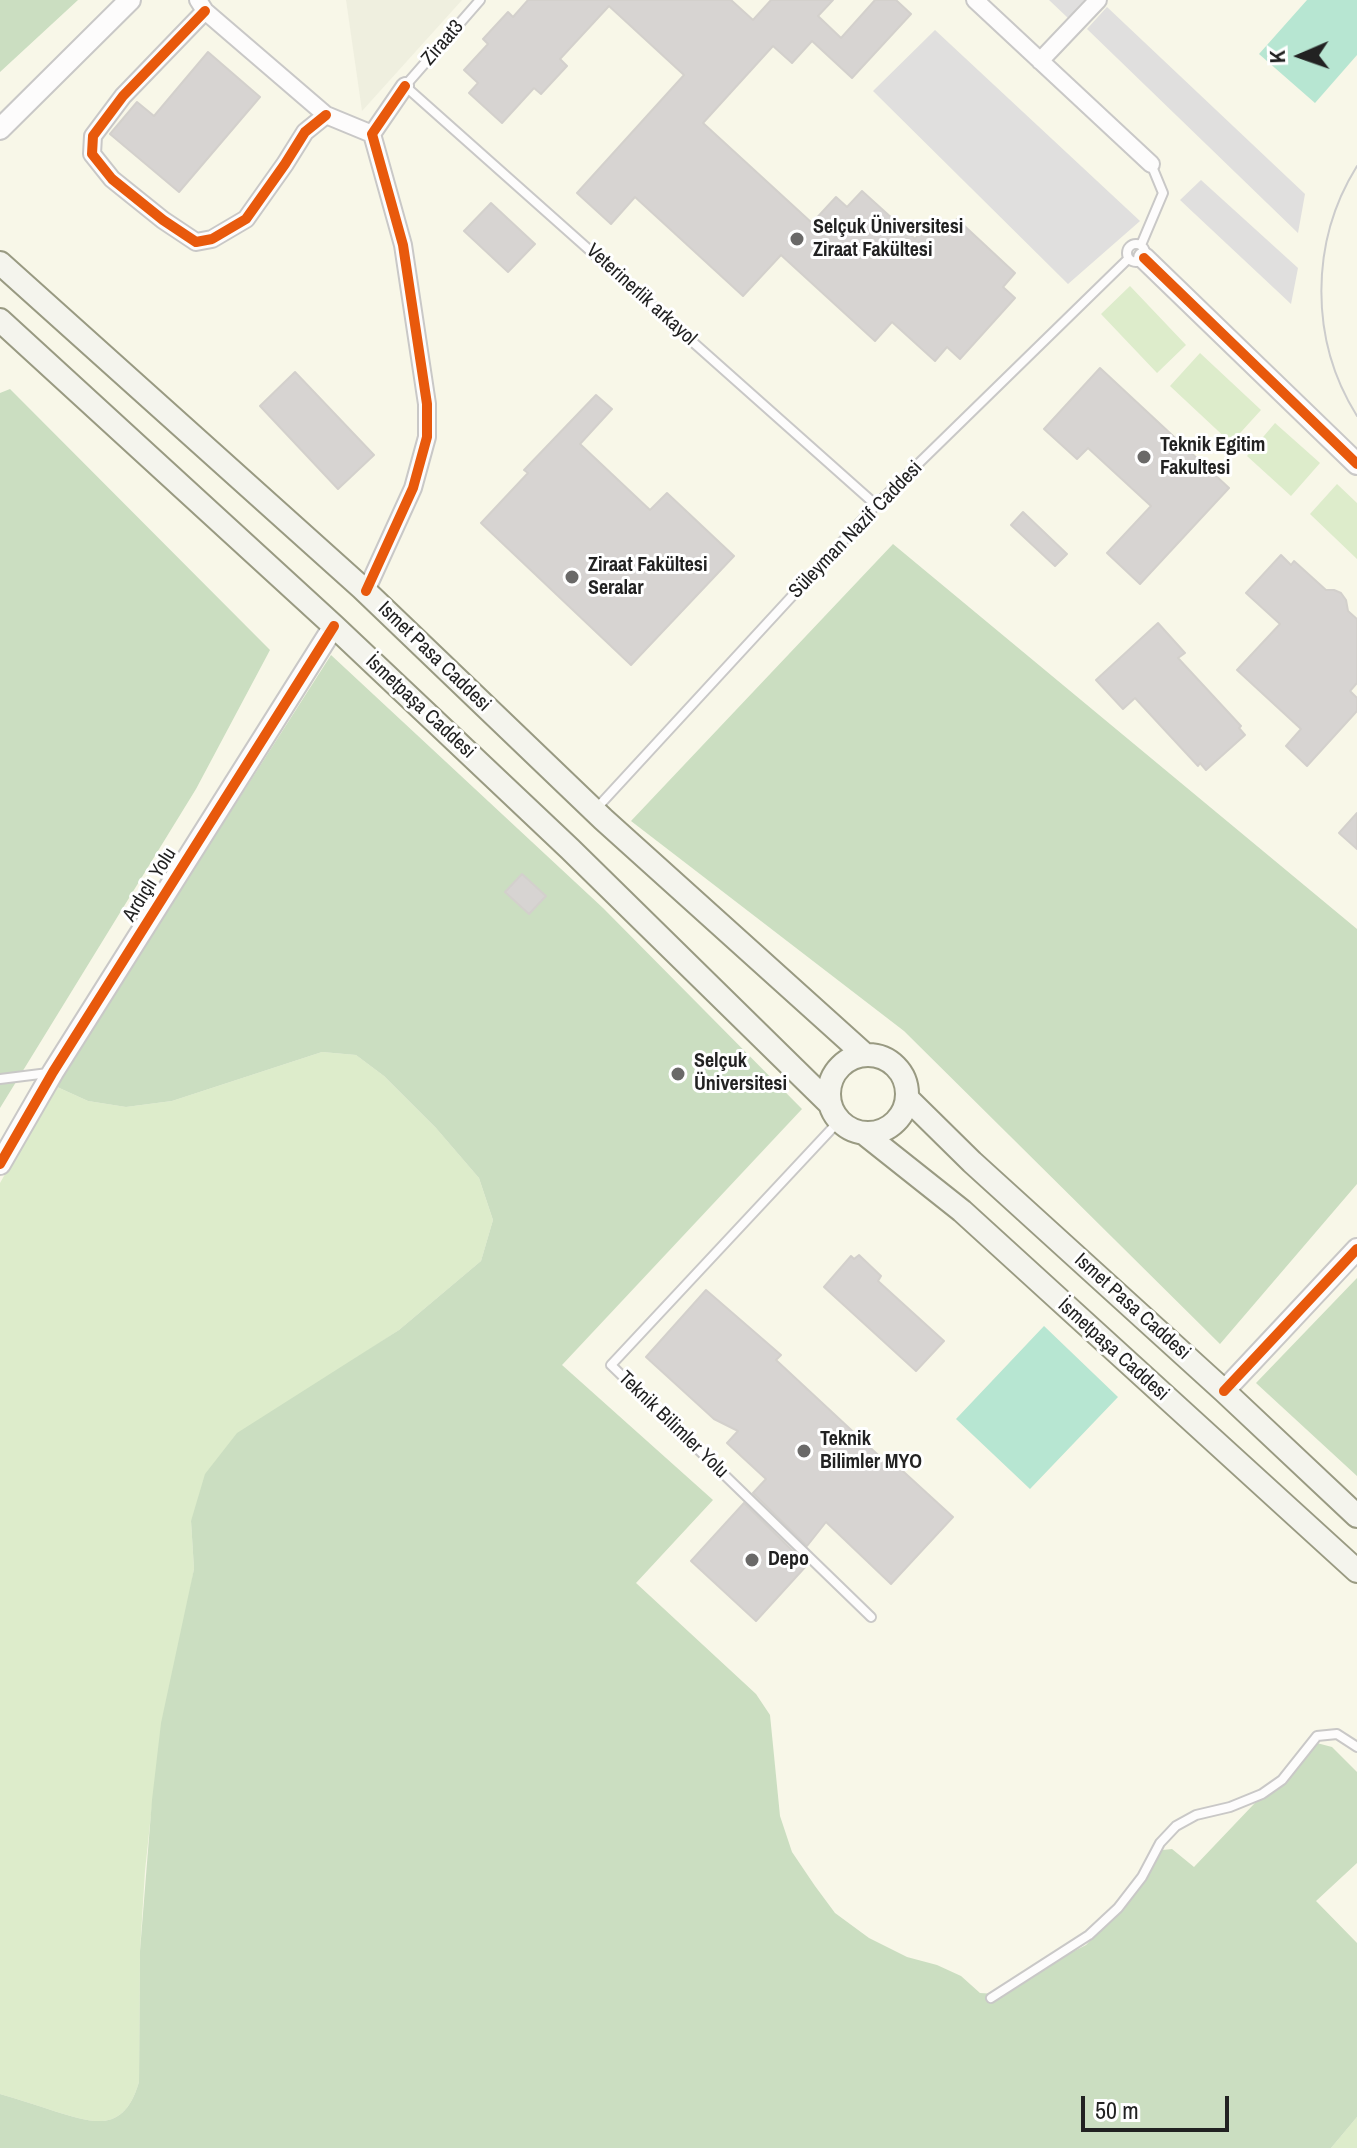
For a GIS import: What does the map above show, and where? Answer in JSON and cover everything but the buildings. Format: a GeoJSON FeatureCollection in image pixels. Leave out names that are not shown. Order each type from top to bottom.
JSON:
{"type":"FeatureCollection","features":[{"type":"Feature","properties":{"kind":"main road","name":"Ismet Pasa Caddesi"},"geometry":{"type":"LineString","coordinates":[[0,263],[366,591],[594,811],[865,1055]]}},
{"type":"Feature","properties":{"kind":"main road","name":"İsmetpaşa Caddesi"},"geometry":{"type":"LineString","coordinates":[[0,320],[334,626],[570,849],[835,1113]]}},
{"type":"Feature","properties":{"kind":"main road"},"geometry":{"type":"LineString","coordinates":[[865,1055],[879,1056],[891,1062],[906,1084],[904,1110],[889,1128],[878,1133],[865,1134],[851,1130],[835,1113],[829,1091],[833,1077],[841,1066],[865,1055]]}},
{"type":"Feature","properties":{"kind":"main road","name":"Ismet Pasa Caddesi"},"geometry":{"type":"LineString","coordinates":[[907,1098],[972,1162],[1357,1516]]}},
{"type":"Feature","properties":{"kind":"main road","name":"İsmetpaşa Caddesi"},"geometry":{"type":"LineString","coordinates":[[865,1134],[962,1211],[1357,1571]]}},
{"type":"Feature","properties":{"kind":"street"},"geometry":{"type":"LineString","coordinates":[[0,129],[130,0]]}},
{"type":"Feature","properties":{"kind":"street"},"geometry":{"type":"LineString","coordinates":[[975,0],[1151,164]]}},
{"type":"Feature","properties":{"kind":"street"},"geometry":{"type":"LineString","coordinates":[[1040,61],[1098,0]]}},
{"type":"Feature","properties":{"kind":"street"},"geometry":{"type":"LineString","coordinates":[[326,115],[305,132],[246,219],[212,239],[196,242],[112,179],[92,154],[93,136],[201,5],[326,115],[372,134]]}},
{"type":"Feature","properties":{"kind":"street"},"geometry":{"type":"LineString","coordinates":[[372,134],[405,86]]}},
{"type":"Feature","properties":{"kind":"street"},"geometry":{"type":"LineString","coordinates":[[366,591],[413,488],[427,437],[427,404],[403,245],[372,134]]}},
{"type":"Feature","properties":{"kind":"street"},"geometry":{"type":"LineString","coordinates":[[1138,254],[1357,464]]}},
{"type":"Feature","properties":{"kind":"street","name":"Ardıçlı Yolu"},"geometry":{"type":"LineString","coordinates":[[1,1160],[53,1072],[334,626]]}},
{"type":"Feature","properties":{"kind":"street"},"geometry":{"type":"LineString","coordinates":[[1224,1391],[1357,1249]]}},
{"type":"Feature","properties":{"kind":"lane","name":"Ziraat3"},"geometry":{"type":"LineString","coordinates":[[405,86],[480,0]]}},
{"type":"Feature","properties":{"kind":"lane","name":"Veterinerlik arkayol"},"geometry":{"type":"LineString","coordinates":[[405,86],[876,505]]}},
{"type":"Feature","properties":{"kind":"lane"},"geometry":{"type":"LineString","coordinates":[[1138,254],[1163,193],[1151,164]]}},
{"type":"Feature","properties":{"kind":"lane","name":"Süleyman Nazif Caddesi"},"geometry":{"type":"LineString","coordinates":[[594,811],[876,505],[1138,254]]}},
{"type":"Feature","properties":{"kind":"lane"},"geometry":{"type":"LineString","coordinates":[[0,1079],[53,1072]]}},
{"type":"Feature","properties":{"kind":"lane","name":"Teknik Bilimler Yolu"},"geometry":{"type":"LineString","coordinates":[[835,1113],[611,1365],[871,1617]]}},
{"type":"Feature","properties":{"kind":"lane"},"geometry":{"type":"LineString","coordinates":[[991,1998],[1089,1935],[1118,1908],[1142,1877],[1160,1843],[1176,1826],[1196,1815],[1230,1807],[1262,1794],[1282,1780],[1317,1736],[1337,1734],[1357,1747]]}},
{"type":"Feature","properties":{"kind":"shaded area","name":"Selçuk Üniversitesi"},"geometry":{"type":"Polygon","coordinates":[[[0,0],[1357,0],[1357,2148],[0,2148],[0,0]]]}},
{"type":"Feature","properties":{"kind":"shaded area"},"geometry":{"type":"Polygon","coordinates":[[[1049,0],[1085,0],[1068,18],[1049,0]]]}},
{"type":"Feature","properties":{"kind":"shaded area"},"geometry":{"type":"Polygon","coordinates":[[[1107,7],[1305,194],[1298,233],[1087,29],[1107,7]]]}},
{"type":"Feature","properties":{"kind":"shaded area"},"geometry":{"type":"Polygon","coordinates":[[[935,30],[1140,221],[1068,284],[873,91],[935,30]]]}},
{"type":"Feature","properties":{"kind":"shaded area"},"geometry":{"type":"Polygon","coordinates":[[[1201,180],[1298,268],[1291,304],[1180,200],[1201,180]]]}},
{"type":"Feature","properties":{"kind":"green space"},"geometry":{"type":"Polygon","coordinates":[[[0,0],[78,0],[0,72],[0,0]]]}},
{"type":"Feature","properties":{"kind":"green space"},"geometry":{"type":"Polygon","coordinates":[[[346,0],[462,0],[362,111],[346,0]]]}},
{"type":"Feature","properties":{"kind":"green space"},"geometry":{"type":"Polygon","coordinates":[[[1307,0],[1357,0],[1357,55],[1315,103],[1259,54],[1307,0]]]}},
{"type":"Feature","properties":{"kind":"green space"},"geometry":{"type":"Polygon","coordinates":[[[1130,286],[1186,345],[1157,373],[1101,314],[1130,286]]]}},
{"type":"Feature","properties":{"kind":"green space"},"geometry":{"type":"Polygon","coordinates":[[[1200,353],[1261,410],[1231,443],[1170,386],[1200,353]]]}},
{"type":"Feature","properties":{"kind":"green space"},"geometry":{"type":"Polygon","coordinates":[[[10,389],[270,650],[196,789],[0,1108],[0,393],[10,389]]]}},
{"type":"Feature","properties":{"kind":"green space"},"geometry":{"type":"Polygon","coordinates":[[[1275,423],[1320,463],[1291,496],[1247,456],[1275,423]]]}},
{"type":"Feature","properties":{"kind":"green space"},"geometry":{"type":"Polygon","coordinates":[[[1337,484],[1357,503],[1357,559],[1310,514],[1337,484]]]}},
{"type":"Feature","properties":{"kind":"green space"},"geometry":{"type":"Polygon","coordinates":[[[893,544],[1357,929],[1357,1184],[1220,1344],[904,1031],[631,821],[893,544]]]}},
{"type":"Feature","properties":{"kind":"green space"},"geometry":{"type":"Polygon","coordinates":[[[331,655],[603,908],[802,1109],[562,1365],[713,1500],[636,1583],[756,1694],[770,1715],[780,1816],[792,1852],[835,1913],[869,1938],[907,1957],[937,1965],[961,1976],[980,1993],[997,1994],[1020,1986],[1051,1963],[1086,1945],[1110,1920],[1153,1851],[1172,1849],[1194,1867],[1313,1742],[1332,1747],[1357,1772],[1357,1863],[1316,1901],[1357,1943],[1357,2117],[1331,2148],[0,2148],[0,2094],[95,2121],[116,2117],[125,2110],[139,2082],[140,1951],[152,1800],[161,1723],[194,1569],[191,1521],[205,1474],[237,1433],[399,1330],[481,1261],[493,1220],[479,1178],[436,1128],[384,1076],[356,1055],[322,1052],[172,1101],[126,1107],[88,1101],[55,1086],[331,655]]]}},
{"type":"Feature","properties":{"kind":"green space"},"geometry":{"type":"Polygon","coordinates":[[[322,1052],[356,1055],[384,1076],[436,1128],[479,1178],[493,1220],[481,1261],[399,1330],[341,1368],[191,1521],[194,1569],[152,1805],[145,1871],[140,1951],[139,2082],[133,2098],[116,2117],[95,2121],[82,2119],[0,2094],[0,1183],[55,1086],[88,1101],[126,1107],[172,1101],[322,1052]]]}},
{"type":"Feature","properties":{"kind":"green space"},"geometry":{"type":"Polygon","coordinates":[[[1357,1278],[1357,1476],[1256,1383],[1357,1278]]]}},
{"type":"Feature","properties":{"kind":"green space"},"geometry":{"type":"Polygon","coordinates":[[[1044,1326],[1118,1397],[1030,1489],[956,1419],[1044,1326]]]}},
{"type":"Feature","properties":{"kind":"green space"},"geometry":{"type":"Polygon","coordinates":[[[1357,2117],[1357,2148],[1331,2148],[1357,2117]]]}},
{"type":"Feature","properties":{"kind":"tram line"},"geometry":{"type":"LineString","coordinates":[[1357,166],[1330,226],[1321,291],[1330,355],[1341,387],[1357,416]]}},
{"type":"Feature","properties":{"kind":"cycle path"},"geometry":{"type":"LineString","coordinates":[[205,11],[123,96],[93,136],[92,154],[112,179],[196,242],[212,239],[246,219],[305,132],[326,115]]}},
{"type":"Feature","properties":{"kind":"cycle path"},"geometry":{"type":"LineString","coordinates":[[366,591],[413,488],[427,437],[427,404],[403,245],[372,134],[405,86]]}},
{"type":"Feature","properties":{"kind":"cycle path"},"geometry":{"type":"LineString","coordinates":[[1144,258],[1357,464]]}},
{"type":"Feature","properties":{"kind":"cycle path"},"geometry":{"type":"LineString","coordinates":[[0,1164],[53,1072],[334,626]]}},
{"type":"Feature","properties":{"kind":"cycle path"},"geometry":{"type":"LineString","coordinates":[[1224,1391],[1357,1249]]}},
{"type":"Feature","properties":{"kind":"place","name":"Selçuk Üniversitesi Ziraat Fakültesi"},"geometry":{"type":"Point","coordinates":[797,239]}},
{"type":"Feature","properties":{"kind":"place","name":"Teknik Egitim Fakultesi"},"geometry":{"type":"Point","coordinates":[1144,457]}},
{"type":"Feature","properties":{"kind":"place","name":"Ziraat Fakültesi Seralar"},"geometry":{"type":"Point","coordinates":[572,577]}},
{"type":"Feature","properties":{"kind":"place","name":"Selçuk Üniversitesi"},"geometry":{"type":"Point","coordinates":[678,1074]}},
{"type":"Feature","properties":{"kind":"place","name":"Teknik Bilimler MYO"},"geometry":{"type":"Point","coordinates":[804,1451]}},
{"type":"Feature","properties":{"kind":"place","name":"Depo"},"geometry":{"type":"Point","coordinates":[752,1560]}}]}
